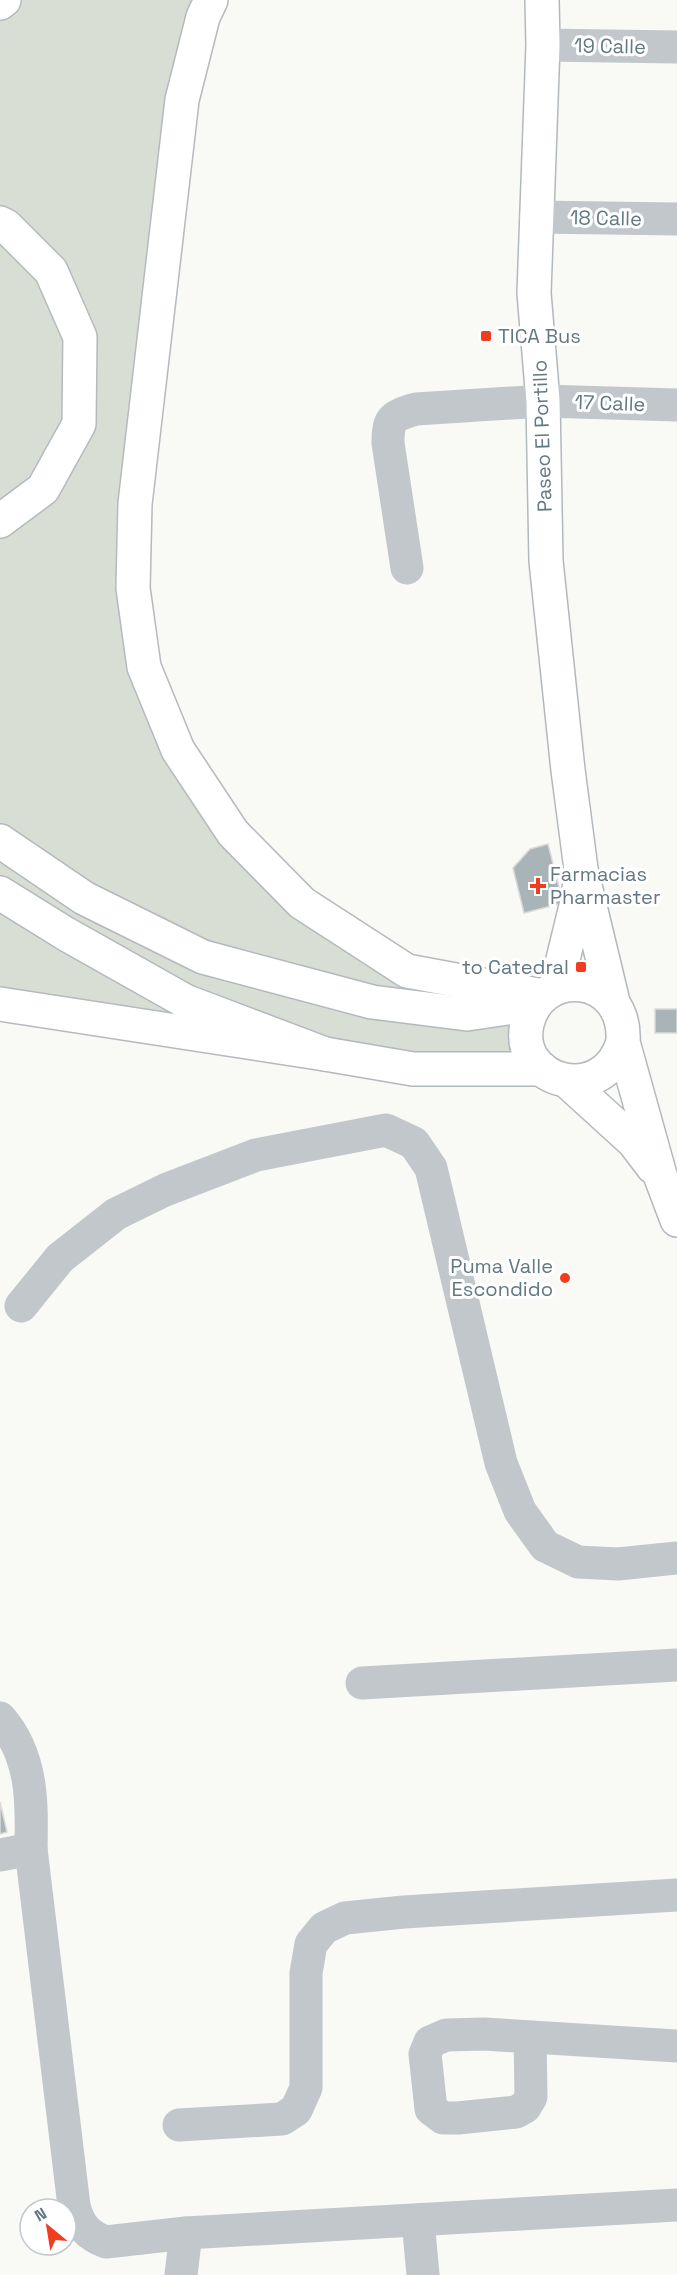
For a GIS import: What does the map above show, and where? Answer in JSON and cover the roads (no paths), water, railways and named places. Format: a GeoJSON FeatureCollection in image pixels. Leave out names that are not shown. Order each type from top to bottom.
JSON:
{"type":"FeatureCollection","features":[{"type":"Feature","properties":{"kind":"main road"},"geometry":{"type":"LineString","coordinates":[[0,3],[4,0]]}},
{"type":"Feature","properties":{"kind":"main road"},"geometry":{"type":"LineString","coordinates":[[211,0],[203,17],[182,100],[135,504],[133,588],[144,667],[178,750],[233,833],[302,903],[407,971],[545,996]]}},
{"type":"Feature","properties":{"kind":"main road","name":"Paseo El Portillo"},"geometry":{"type":"LineString","coordinates":[[542,0],[543,45],[534,293],[543,401],[546,561],[581,869],[613,1002]]}},
{"type":"Feature","properties":{"kind":"main road"},"geometry":{"type":"LineString","coordinates":[[0,223],[6,226],[51,271],[80,337],[79,424],[43,489],[0,521]]}},
{"type":"Feature","properties":{"kind":"main road"},"geometry":{"type":"LineString","coordinates":[[0,841],[84,898],[203,957],[372,1002],[466,1014],[545,996],[576,984],[587,986],[613,1002],[624,1028],[623,1042],[616,1059],[603,1073],[585,1081],[555,1075],[413,1069],[0,1004]]}},
{"type":"Feature","properties":{"kind":"main road","name":"Paseo El Portillo"},"geometry":{"type":"LineString","coordinates":[[545,996],[576,906],[581,869]]}},
{"type":"Feature","properties":{"kind":"main road"},"geometry":{"type":"LineString","coordinates":[[0,893],[66,934],[184,1001],[325,1054]]}},
{"type":"Feature","properties":{"kind":"main road"},"geometry":{"type":"LineString","coordinates":[[545,996],[527,1026],[526,1038],[529,1050],[634,1142],[660,1175]]}},
{"type":"Feature","properties":{"kind":"main road"},"geometry":{"type":"LineString","coordinates":[[623,1042],[660,1175],[677,1220]]}},
{"type":"Feature","properties":{"kind":"street","name":"19 Calle"},"geometry":{"type":"LineString","coordinates":[[543,45],[677,46]]}},
{"type":"Feature","properties":{"kind":"street","name":"18 Calle"},"geometry":{"type":"LineString","coordinates":[[536,217],[677,219]]}},
{"type":"Feature","properties":{"kind":"street","name":"17 Calle"},"geometry":{"type":"LineString","coordinates":[[408,568],[388,443],[388,425],[396,415],[416,409],[543,401],[677,405]]}},
{"type":"Feature","properties":{"kind":"street"},"geometry":{"type":"LineString","coordinates":[[21,1305],[60,1258],[116,1214],[165,1190],[256,1155],[386,1130],[414,1143],[431,1168],[501,1463],[520,1511],[545,1546],[579,1562],[618,1564],[677,1558]]}},
{"type":"Feature","properties":{"kind":"street"},"geometry":{"type":"LineString","coordinates":[[362,1683],[677,1665]]}},
{"type":"Feature","properties":{"kind":"street"},"geometry":{"type":"LineString","coordinates":[[0,1718],[22,1755],[32,1797],[15,1852],[77,2219],[95,2238],[106,2242],[186,2233],[677,2205]]}},
{"type":"Feature","properties":{"kind":"street"},"geometry":{"type":"LineString","coordinates":[[179,2125],[282,2119],[296,2110],[306,2088],[306,1973],[311,1944],[324,1928],[345,1918],[404,1912],[677,1895]]}},
{"type":"Feature","properties":{"kind":"street"},"geometry":{"type":"LineString","coordinates":[[530,2037],[677,2046]]}},
{"type":"Feature","properties":{"kind":"street"},"geometry":{"type":"LineString","coordinates":[[418,2220],[423,2275]]}},
{"type":"Feature","properties":{"kind":"street"},"geometry":{"type":"LineString","coordinates":[[182,2275],[186,2233]]}},
{"type":"Feature","properties":{"kind":"place","name":"TICA Bus"},"geometry":{"type":"Point","coordinates":[486,336]}},
{"type":"Feature","properties":{"kind":"place","name":"Farmacias Pharmaster"},"geometry":{"type":"Point","coordinates":[538,886]}},
{"type":"Feature","properties":{"kind":"place","name":"to Catedral"},"geometry":{"type":"Point","coordinates":[581,967]}},
{"type":"Feature","properties":{"kind":"place","name":"Puma Valle Escondido"},"geometry":{"type":"Point","coordinates":[565,1278]}}]}
